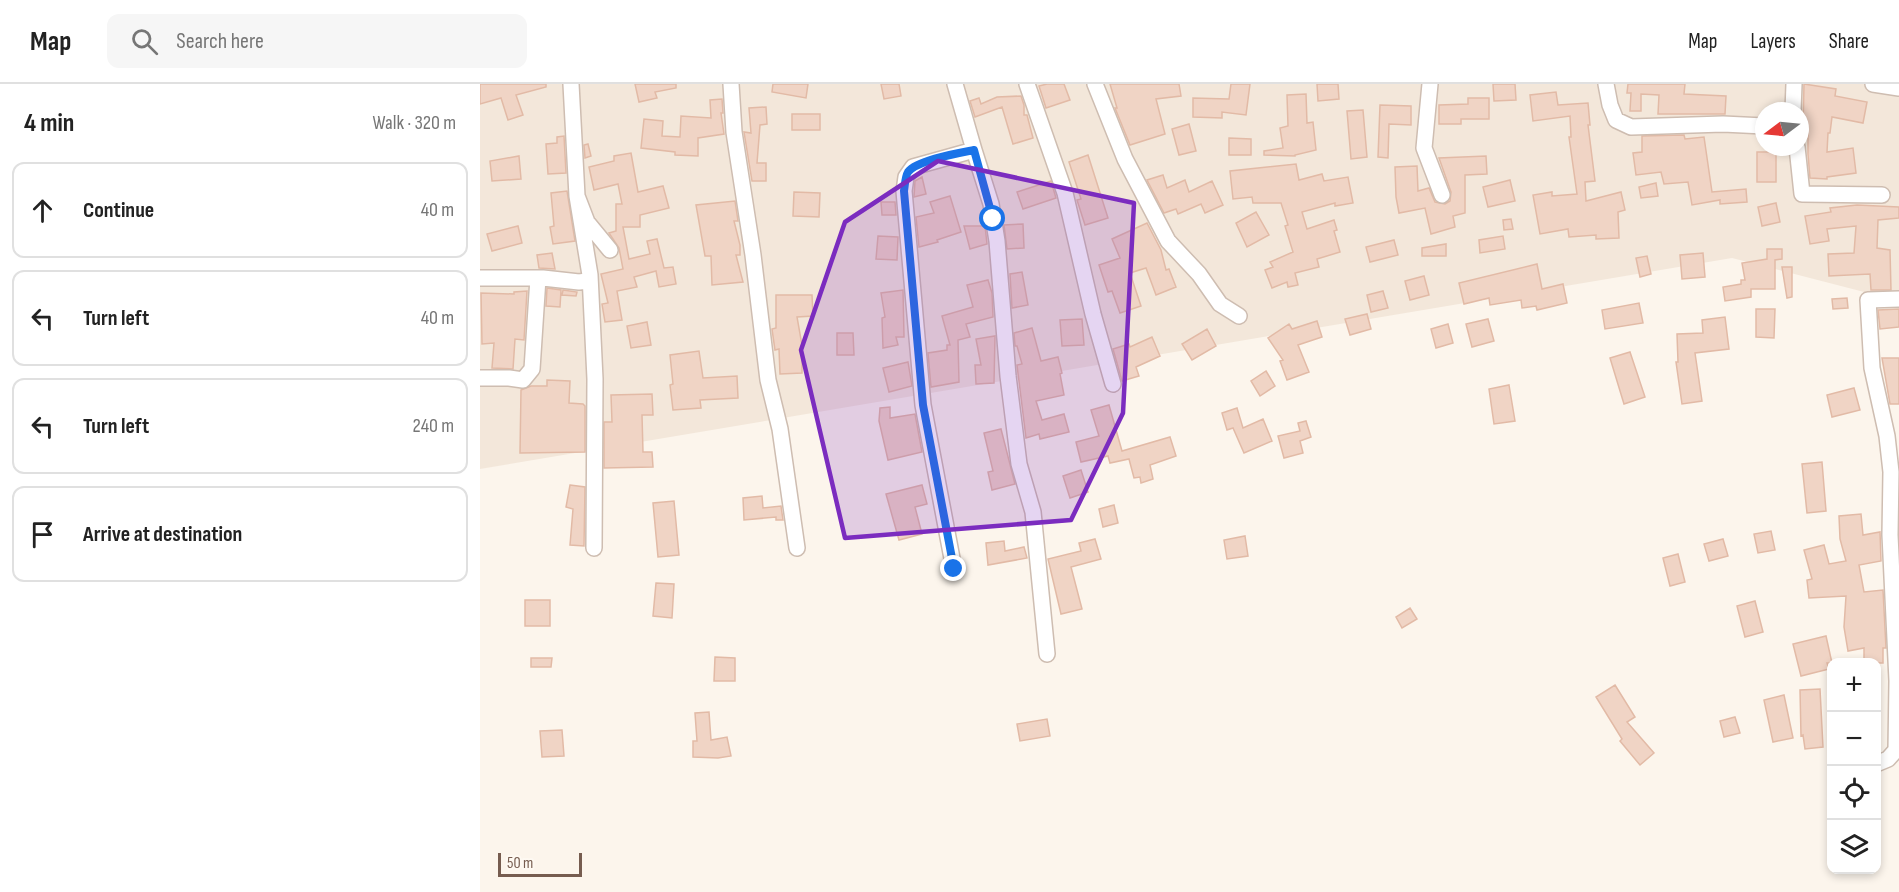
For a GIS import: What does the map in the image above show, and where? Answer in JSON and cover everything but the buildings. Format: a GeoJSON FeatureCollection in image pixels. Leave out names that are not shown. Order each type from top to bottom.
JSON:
{"type":"FeatureCollection","features":[{"type":"Feature","properties":{"kind":"street"},"geometry":{"type":"LineString","coordinates":[[571,84],[577,196],[589,279],[595,379],[594,548]]}},
{"type":"Feature","properties":{"kind":"street"},"geometry":{"type":"LineString","coordinates":[[731,84],[734,132],[753,255],[768,380],[780,429],[797,548]]}},
{"type":"Feature","properties":{"kind":"street"},"geometry":{"type":"LineString","coordinates":[[955,84],[991,204],[997,241],[1008,376],[1019,464],[1033,512],[1047,654]]}},
{"type":"Feature","properties":{"kind":"street"},"geometry":{"type":"LineString","coordinates":[[1028,84],[1065,193],[1093,314],[1113,384]]}},
{"type":"Feature","properties":{"kind":"street"},"geometry":{"type":"LineString","coordinates":[[1095,84],[1125,159],[1168,241],[1199,274],[1220,304],[1239,316]]}},
{"type":"Feature","properties":{"kind":"street"},"geometry":{"type":"LineString","coordinates":[[1430,84],[1424,148],[1442,195]]}},
{"type":"Feature","properties":{"kind":"street"},"geometry":{"type":"LineString","coordinates":[[1606,84],[1616,120],[1631,127],[1723,124],[1755,126]]}},
{"type":"Feature","properties":{"kind":"street"},"geometry":{"type":"LineString","coordinates":[[1794,84],[1794,102]]}},
{"type":"Feature","properties":{"kind":"street"},"geometry":{"type":"LineString","coordinates":[[1873,84],[1899,88]]}},
{"type":"Feature","properties":{"kind":"street"},"geometry":{"type":"LineString","coordinates":[[954,569],[923,405],[904,191],[906,177],[913,167],[974,150]]}},
{"type":"Feature","properties":{"kind":"street"},"geometry":{"type":"LineString","coordinates":[[1798,156],[1802,194],[1882,195]]}},
{"type":"Feature","properties":{"kind":"street"},"geometry":{"type":"LineString","coordinates":[[577,196],[587,222],[610,250]]}},
{"type":"Feature","properties":{"kind":"street"},"geometry":{"type":"LineString","coordinates":[[480,278],[537,278],[579,282],[589,279]]}},
{"type":"Feature","properties":{"kind":"street"},"geometry":{"type":"LineString","coordinates":[[480,378],[523,380],[532,369],[537,278]]}},
{"type":"Feature","properties":{"kind":"street"},"geometry":{"type":"LineString","coordinates":[[1881,762],[1888,759],[1896,750],[1897,681],[1890,535],[1891,472],[1887,436],[1872,369],[1868,300],[1899,299]]}},
{"type":"Feature","properties":{"kind":"highlighted area"},"geometry":{"type":"Polygon","coordinates":[[[938,161],[1134,203],[1123,413],[1071,520],[845,538],[801,350],[845,222],[938,161]]]}},
{"type":"Feature","properties":{"kind":"shaded area"},"geometry":{"type":"Polygon","coordinates":[[[480,84],[1899,84],[1899,301],[1732,258],[480,469],[480,84]]]}},
{"type":"Feature","properties":{"kind":"route"},"geometry":{"type":"LineString","coordinates":[[954,569],[923,405],[904,191],[908,171],[925,162],[974,150],[991,204],[993,219]]}}]}
